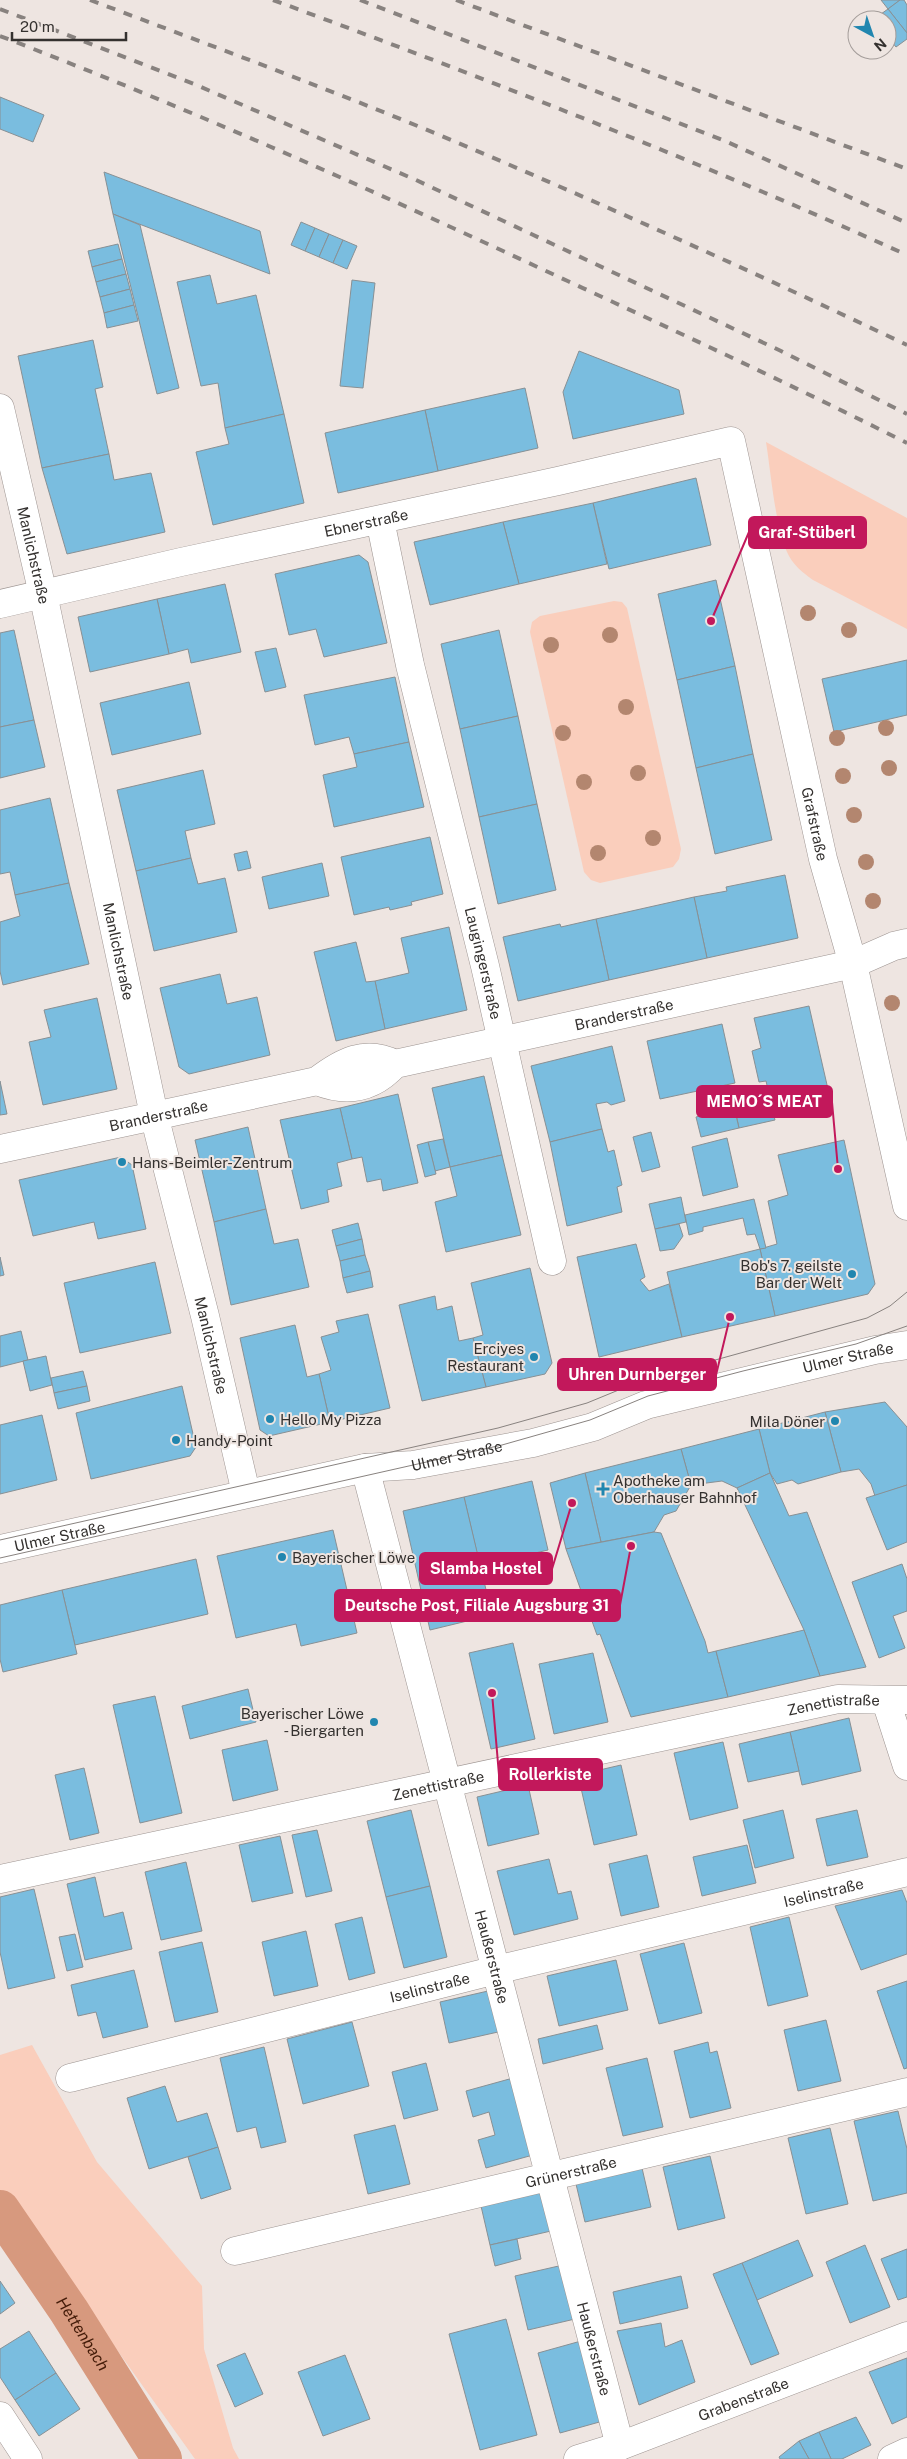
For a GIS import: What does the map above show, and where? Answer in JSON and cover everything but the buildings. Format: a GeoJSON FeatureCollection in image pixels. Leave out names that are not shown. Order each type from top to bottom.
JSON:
{"type":"FeatureCollection","features":[{"type":"Feature","properties":{"kind":"street","name":"Manlichstraße"},"geometry":{"type":"LineString","coordinates":[[0,408],[43,594],[154,1115],[201,1298],[246,1494]]}},
{"type":"Feature","properties":{"kind":"street","name":"Ebnerstraße"},"geometry":{"type":"LineString","coordinates":[[0,604],[181,562],[380,520],[731,441]]}},
{"type":"Feature","properties":{"kind":"street","name":"Grafstraße"},"geometry":{"type":"LineString","coordinates":[[731,441],[820,850],[853,964],[907,1206]]}},
{"type":"Feature","properties":{"kind":"street","name":"Laugingerstraße"},"geometry":{"type":"LineString","coordinates":[[380,520],[410,665],[501,1040],[552,1261]]}},
{"type":"Feature","properties":{"kind":"street","name":"Branderstraße"},"geometry":{"type":"LineString","coordinates":[[0,1149],[317,1080],[331,1086],[349,1088],[372,1083],[395,1064],[853,964],[894,946],[907,943]]}},
{"type":"Feature","properties":{"kind":"street","name":"Ulmer Straße"},"geometry":{"type":"LineString","coordinates":[[0,1549],[365,1468],[413,1465],[533,1443],[593,1427],[646,1406],[875,1350],[907,1344]]}},
{"type":"Feature","properties":{"kind":"street","name":"Haußerstraße"},"geometry":{"type":"LineString","coordinates":[[365,1468],[620,2446]]}},
{"type":"Feature","properties":{"kind":"street","name":"Zenettistraße"},"geometry":{"type":"LineString","coordinates":[[0,1879],[838,1699],[896,1700]]}},
{"type":"Feature","properties":{"kind":"street"},"geometry":{"type":"LineString","coordinates":[[896,1700],[907,1766]]}},
{"type":"Feature","properties":{"kind":"street","name":"Iselinstraße"},"geometry":{"type":"LineString","coordinates":[[70,2078],[496,1970],[907,1872]]}},
{"type":"Feature","properties":{"kind":"street","name":"Grünerstraße"},"geometry":{"type":"LineString","coordinates":[[235,2251],[549,2175],[907,2092]]}},
{"type":"Feature","properties":{"kind":"street","name":"Grabenstraße"},"geometry":{"type":"LineString","coordinates":[[578,2459],[620,2446],[907,2336]]}},
{"type":"Feature","properties":{"kind":"street"},"geometry":{"type":"LineString","coordinates":[[0,2416],[28,2459]]}},
{"type":"Feature","properties":{"kind":"street"},"geometry":{"type":"LineString","coordinates":[[892,2459],[907,2452]]}},
{"type":"Feature","properties":{"kind":"shaded area"},"geometry":{"type":"Polygon","coordinates":[[[766,442],[907,518],[907,629],[813,580],[795,564],[787,552],[779,528],[766,442]]]}},
{"type":"Feature","properties":{"kind":"shaded area"},"geometry":{"type":"Polygon","coordinates":[[[614,601],[622,602],[627,608],[681,849],[679,859],[673,867],[600,883],[591,880],[584,872],[530,632],[532,622],[540,616],[614,601]]]}},
{"type":"Feature","properties":{"kind":"shaded area"},"geometry":{"type":"Polygon","coordinates":[[[32,2045],[97,2162],[202,2286],[204,2349],[233,2448],[239,2459],[195,2459],[12,2203],[0,2200],[0,2055],[32,2045]]]}},
{"type":"Feature","properties":{"kind":"waterway","name":"Hettenbach"},"geometry":{"type":"LineString","coordinates":[[0,2210],[69,2311],[162,2459]]}},
{"type":"Feature","properties":{"kind":"tram line"},"geometry":{"type":"LineString","coordinates":[[0,1540],[498,1428],[587,1403],[643,1380],[867,1318],[890,1306],[907,1292]]}},
{"type":"Feature","properties":{"kind":"tram line"},"geometry":{"type":"LineString","coordinates":[[0,1558],[502,1445],[590,1420],[648,1396],[856,1344],[907,1326]]}},
{"type":"Feature","properties":{"kind":"railway"},"geometry":{"type":"LineString","coordinates":[[90,0],[319,87],[456,142],[682,241],[907,345]]}},
{"type":"Feature","properties":{"kind":"railway"},"geometry":{"type":"LineString","coordinates":[[273,0],[592,122],[829,220],[907,255]]}},
{"type":"Feature","properties":{"kind":"railway"},"geometry":{"type":"LineString","coordinates":[[360,0],[725,141],[907,223]]}},
{"type":"Feature","properties":{"kind":"railway"},"geometry":{"type":"LineString","coordinates":[[456,0],[907,169]]}},
{"type":"Feature","properties":{"kind":"railway"},"geometry":{"type":"LineString","coordinates":[[0,9],[194,84],[416,180],[781,351],[907,414]]}},
{"type":"Feature","properties":{"kind":"railway"},"geometry":{"type":"LineString","coordinates":[[0,36],[207,119],[411,209],[727,356],[907,443]]}},
{"type":"Feature","properties":{"kind":"place","name":"Graf-Stüberl"},"geometry":{"type":"Point","coordinates":[711,621]}},
{"type":"Feature","properties":{"kind":"place","name":"Hans-Beimler-Zentrum"},"geometry":{"type":"Point","coordinates":[122,1162]}},
{"type":"Feature","properties":{"kind":"place","name":"MEMO´S MEAT"},"geometry":{"type":"Point","coordinates":[838,1169]}},
{"type":"Feature","properties":{"kind":"place","name":"Bob's 7. geilste Bar der Welt"},"geometry":{"type":"Point","coordinates":[852,1274]}},
{"type":"Feature","properties":{"kind":"place","name":"Uhren Durnberger"},"geometry":{"type":"Point","coordinates":[730,1317]}},
{"type":"Feature","properties":{"kind":"place","name":"Erciyes Restaurant"},"geometry":{"type":"Point","coordinates":[534,1357]}},
{"type":"Feature","properties":{"kind":"place","name":"Hello My Pizza"},"geometry":{"type":"Point","coordinates":[270,1419]}},
{"type":"Feature","properties":{"kind":"place","name":"Mila Döner"},"geometry":{"type":"Point","coordinates":[835,1421]}},
{"type":"Feature","properties":{"kind":"place","name":"Handy-Point"},"geometry":{"type":"Point","coordinates":[176,1440]}},
{"type":"Feature","properties":{"kind":"place","name":"Apotheke am Oberhauser Bahnhof"},"geometry":{"type":"Point","coordinates":[603,1489]}},
{"type":"Feature","properties":{"kind":"place","name":"Slamba Hostel"},"geometry":{"type":"Point","coordinates":[572,1503]}},
{"type":"Feature","properties":{"kind":"place","name":"Deutsche Post, Filiale Augsburg 31"},"geometry":{"type":"Point","coordinates":[631,1546]}},
{"type":"Feature","properties":{"kind":"place","name":"Bayerischer Löwe"},"geometry":{"type":"Point","coordinates":[282,1557]}},
{"type":"Feature","properties":{"kind":"place","name":"Rollerkiste"},"geometry":{"type":"Point","coordinates":[492,1693]}},
{"type":"Feature","properties":{"kind":"place","name":"Bayerischer Löwe - Biergarten"},"geometry":{"type":"Point","coordinates":[374,1722]}}]}
